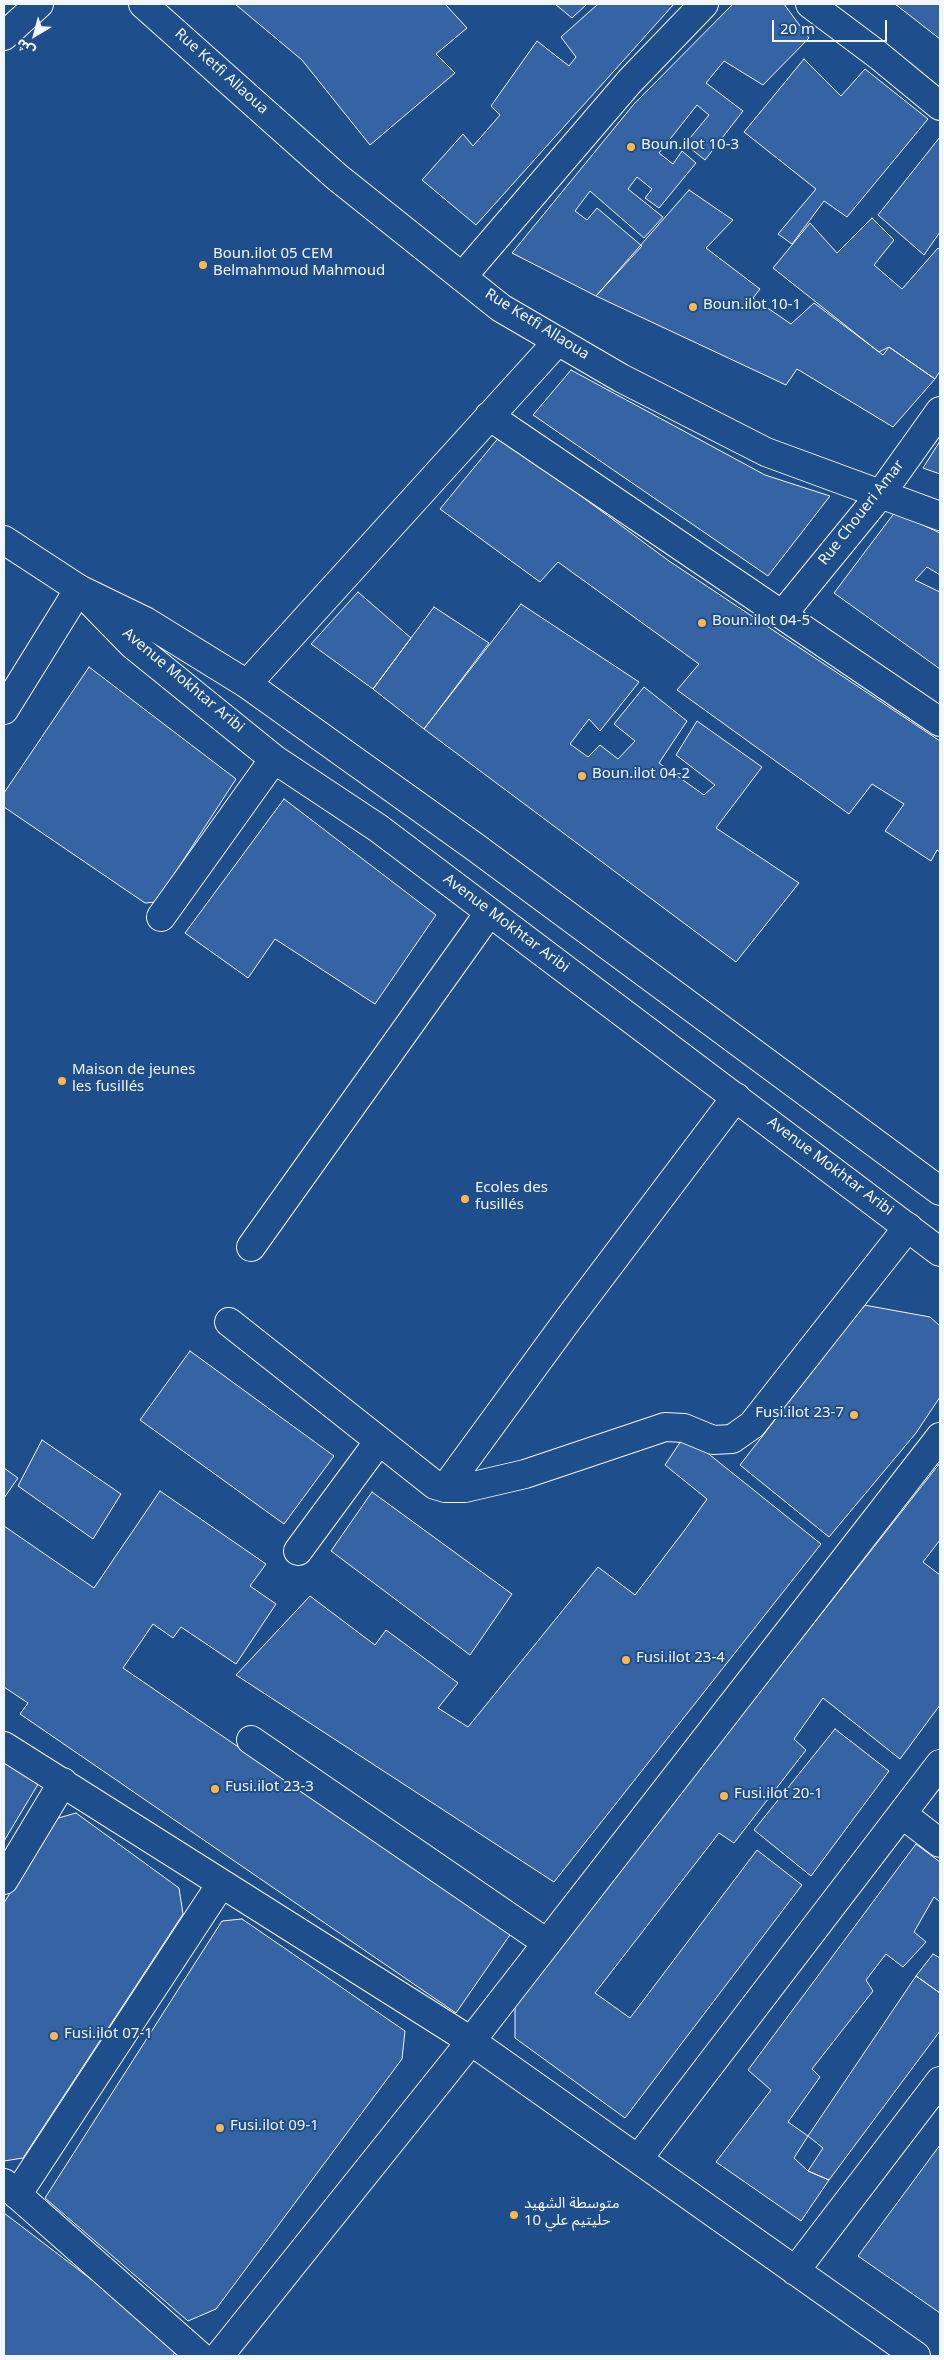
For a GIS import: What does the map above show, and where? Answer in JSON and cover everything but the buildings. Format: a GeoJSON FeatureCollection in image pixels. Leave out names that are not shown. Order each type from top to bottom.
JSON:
{"type":"FeatureCollection","features":[{"type":"Feature","properties":{"kind":"street"},"geometry":{"type":"LineString","coordinates":[[4,36],[39,4]]}},
{"type":"Feature","properties":{"kind":"street","name":"Rue Ketfi Allaoua"},"geometry":{"type":"LineString","coordinates":[[143,4],[336,177],[501,308],[621,378],[766,452],[940,516]]}},
{"type":"Feature","properties":{"kind":"street"},"geometry":{"type":"LineString","coordinates":[[462,277],[630,81],[704,4]]}},
{"type":"Feature","properties":{"kind":"street"},"geometry":{"type":"LineString","coordinates":[[810,4],[940,106]]}},
{"type":"Feature","properties":{"kind":"street"},"geometry":{"type":"LineString","coordinates":[[247,684],[558,341]]}},
{"type":"Feature","properties":{"kind":"street","name":"Rue Choueri Amar"},"geometry":{"type":"LineString","coordinates":[[782,615],[880,495],[940,411]]}},
{"type":"Feature","properties":{"kind":"street"},"geometry":{"type":"LineString","coordinates":[[489,416],[940,722]]}},
{"type":"Feature","properties":{"kind":"street","name":"Avenue Mokhtar Aribi"},"geometry":{"type":"LineString","coordinates":[[8,548],[79,589],[145,621],[247,684],[476,847],[940,1191]]}},
{"type":"Feature","properties":{"kind":"street"},"geometry":{"type":"LineString","coordinates":[[4,710],[79,589]]}},
{"type":"Feature","properties":{"kind":"street","name":"Avenue Mokhtar Aribi"},"geometry":{"type":"LineString","coordinates":[[79,589],[132,644],[274,759],[378,828],[940,1252]]}},
{"type":"Feature","properties":{"kind":"street"},"geometry":{"type":"LineString","coordinates":[[162,917],[274,759]]}},
{"type":"Feature","properties":{"kind":"street"},"geometry":{"type":"LineString","coordinates":[[251,1247],[489,913]]}},
{"type":"Feature","properties":{"kind":"street"},"geometry":{"type":"LineString","coordinates":[[445,1488],[573,1313],[736,1098]]}},
{"type":"Feature","properties":{"kind":"street"},"geometry":{"type":"LineString","coordinates":[[230,1322],[435,1485],[445,1488],[465,1488],[525,1474],[665,1427],[684,1428],[713,1440],[732,1439],[752,1426],[908,1227]]}},
{"type":"Feature","properties":{"kind":"street"},"geometry":{"type":"LineString","coordinates":[[219,2356],[471,2041],[940,1437]]}},
{"type":"Feature","properties":{"kind":"street"},"geometry":{"type":"LineString","coordinates":[[298,1551],[379,1441]]}},
{"type":"Feature","properties":{"kind":"street"},"geometry":{"type":"LineString","coordinates":[[251,1740],[547,1943]]}},
{"type":"Feature","properties":{"kind":"street"},"geometry":{"type":"LineString","coordinates":[[4,1746],[471,2041],[916,2356]]}},
{"type":"Feature","properties":{"kind":"street"},"geometry":{"type":"LineString","coordinates":[[638,2159],[940,1764]]}},
{"type":"Feature","properties":{"kind":"street"},"geometry":{"type":"LineString","coordinates":[[4,1880],[63,1782]]}},
{"type":"Feature","properties":{"kind":"street"},"geometry":{"type":"LineString","coordinates":[[902,1814],[940,1843]]}},
{"type":"Feature","properties":{"kind":"street"},"geometry":{"type":"LineString","coordinates":[[200,2356],[10,2189],[221,1884]]}},
{"type":"Feature","properties":{"kind":"street"},"geometry":{"type":"LineString","coordinates":[[795,2270],[940,2081]]}},
{"type":"Feature","properties":{"kind":"place","name":"Boun.ilot 10-3"},"geometry":{"type":"Point","coordinates":[631,147]}},
{"type":"Feature","properties":{"kind":"place","name":"Boun.ilot 05 CEM Belmahmoud Mahmoud"},"geometry":{"type":"Point","coordinates":[203,265]}},
{"type":"Feature","properties":{"kind":"place","name":"Boun.ilot 10-1"},"geometry":{"type":"Point","coordinates":[693,307]}},
{"type":"Feature","properties":{"kind":"place","name":"Boun.ilot 04-5"},"geometry":{"type":"Point","coordinates":[702,623]}},
{"type":"Feature","properties":{"kind":"place","name":"Boun.ilot 04-2"},"geometry":{"type":"Point","coordinates":[582,776]}},
{"type":"Feature","properties":{"kind":"place","name":"Maison de jeunes les fusillés"},"geometry":{"type":"Point","coordinates":[62,1081]}},
{"type":"Feature","properties":{"kind":"place","name":"Ecoles des fusillés"},"geometry":{"type":"Point","coordinates":[465,1199]}},
{"type":"Feature","properties":{"kind":"place","name":"Fusi.ilot 23-7"},"geometry":{"type":"Point","coordinates":[854,1415]}},
{"type":"Feature","properties":{"kind":"place","name":"Fusi.ilot 23-4"},"geometry":{"type":"Point","coordinates":[626,1660]}},
{"type":"Feature","properties":{"kind":"place","name":"Fusi.ilot 23-3"},"geometry":{"type":"Point","coordinates":[215,1789]}},
{"type":"Feature","properties":{"kind":"place","name":"Fusi.ilot 20-1"},"geometry":{"type":"Point","coordinates":[724,1796]}},
{"type":"Feature","properties":{"kind":"place","name":"Fusi.ilot 07-1"},"geometry":{"type":"Point","coordinates":[54,2036]}},
{"type":"Feature","properties":{"kind":"place","name":"Fusi.ilot 09-1"},"geometry":{"type":"Point","coordinates":[220,2128]}},
{"type":"Feature","properties":{"kind":"place","name":"متوسطة الشهيد حليتيم علي 10"},"geometry":{"type":"Point","coordinates":[514,2215]}}]}
